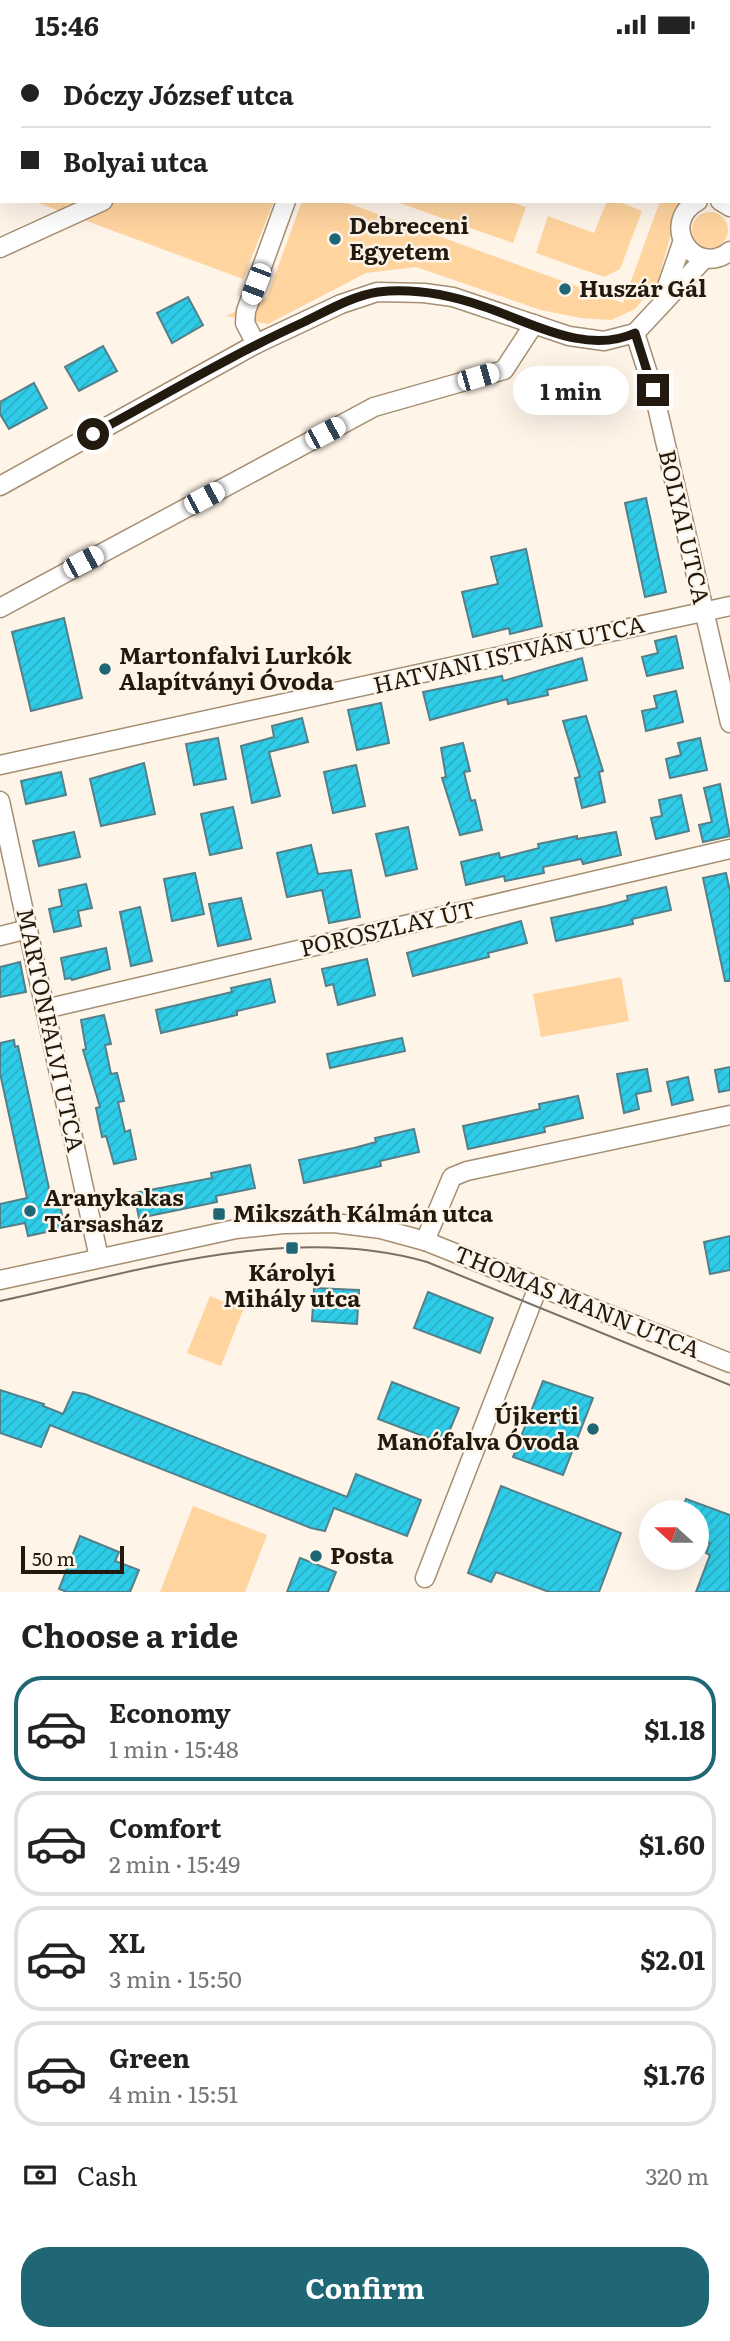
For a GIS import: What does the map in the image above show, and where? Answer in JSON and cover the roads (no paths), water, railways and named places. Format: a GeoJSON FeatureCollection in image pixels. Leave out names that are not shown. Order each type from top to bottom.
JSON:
{"type":"FeatureCollection","features":[{"type":"Feature","properties":{"kind":"street"},"geometry":{"type":"LineString","coordinates":[[256,344],[245,323],[246,311],[285,203]]}},
{"type":"Feature","properties":{"kind":"street"},"geometry":{"type":"LineString","coordinates":[[661,301],[682,243],[680,222],[687,210],[696,203]]}},
{"type":"Feature","properties":{"kind":"street"},"geometry":{"type":"LineString","coordinates":[[0,248],[83,206]]}},
{"type":"Feature","properties":{"kind":"street"},"geometry":{"type":"LineString","coordinates":[[682,243],[691,254],[704,259],[716,259],[730,252]]}},
{"type":"Feature","properties":{"kind":"street"},"geometry":{"type":"LineString","coordinates":[[0,486],[256,344],[341,304],[377,292],[453,297],[580,339],[618,339],[635,333],[661,301],[704,259]]}},
{"type":"Feature","properties":{"kind":"street"},"geometry":{"type":"LineString","coordinates":[[0,608],[374,407],[504,370],[534,324]]}},
{"type":"Feature","properties":{"kind":"street","name":"BOLYAI UTCA"},"geometry":{"type":"LineString","coordinates":[[635,333],[653,390],[730,723]]}},
{"type":"Feature","properties":{"kind":"street","name":"HATVANI ISTVÁN UTCA"},"geometry":{"type":"LineString","coordinates":[[0,765],[730,606]]}},
{"type":"Feature","properties":{"kind":"street","name":"MARTONFALVI UTCA"},"geometry":{"type":"LineString","coordinates":[[0,801],[99,1258]]}},
{"type":"Feature","properties":{"kind":"street","name":"POROSZLAY ÚT"},"geometry":{"type":"LineString","coordinates":[[45,1009],[730,849]]}},
{"type":"Feature","properties":{"kind":"street"},"geometry":{"type":"LineString","coordinates":[[0,936],[28,929]]}},
{"type":"Feature","properties":{"kind":"street"},"geometry":{"type":"LineString","coordinates":[[0,1280],[236,1229],[298,1223],[334,1223],[381,1229],[425,1241],[452,1177],[467,1171],[730,1115]]}},
{"type":"Feature","properties":{"kind":"street","name":"THOMAS MANN UTCA"},"geometry":{"type":"LineString","coordinates":[[425,1241],[730,1363]]}},
{"type":"Feature","properties":{"kind":"street"},"geometry":{"type":"LineString","coordinates":[[425,1578],[538,1287]]}},
{"type":"Feature","properties":{"kind":"tram line"},"geometry":{"type":"LineString","coordinates":[[0,1301],[158,1265],[213,1256],[267,1249],[321,1247],[375,1251],[427,1262],[730,1385]]}},
{"type":"Feature","properties":{"kind":"place","name":"Debreceni Egyetem"},"geometry":{"type":"Point","coordinates":[335,239]}},
{"type":"Feature","properties":{"kind":"place","name":"Huszár Gál"},"geometry":{"type":"Point","coordinates":[565,289]}},
{"type":"Feature","properties":{"kind":"place","name":"Martonfalvi Lurkók Alapítványi Óvoda"},"geometry":{"type":"Point","coordinates":[105,669]}},
{"type":"Feature","properties":{"kind":"place","name":"Aranykakas Társasház"},"geometry":{"type":"Point","coordinates":[30,1211]}},
{"type":"Feature","properties":{"kind":"place","name":"Mikszáth Kálmán utca"},"geometry":{"type":"Point","coordinates":[219,1214]}},
{"type":"Feature","properties":{"kind":"place","name":"Károlyi Mihály utca"},"geometry":{"type":"Point","coordinates":[292,1248]}},
{"type":"Feature","properties":{"kind":"place","name":"Újkerti Manófalva Óvoda"},"geometry":{"type":"Point","coordinates":[593,1429]}},
{"type":"Feature","properties":{"kind":"place","name":"Posta"},"geometry":{"type":"Point","coordinates":[316,1556]}}]}
